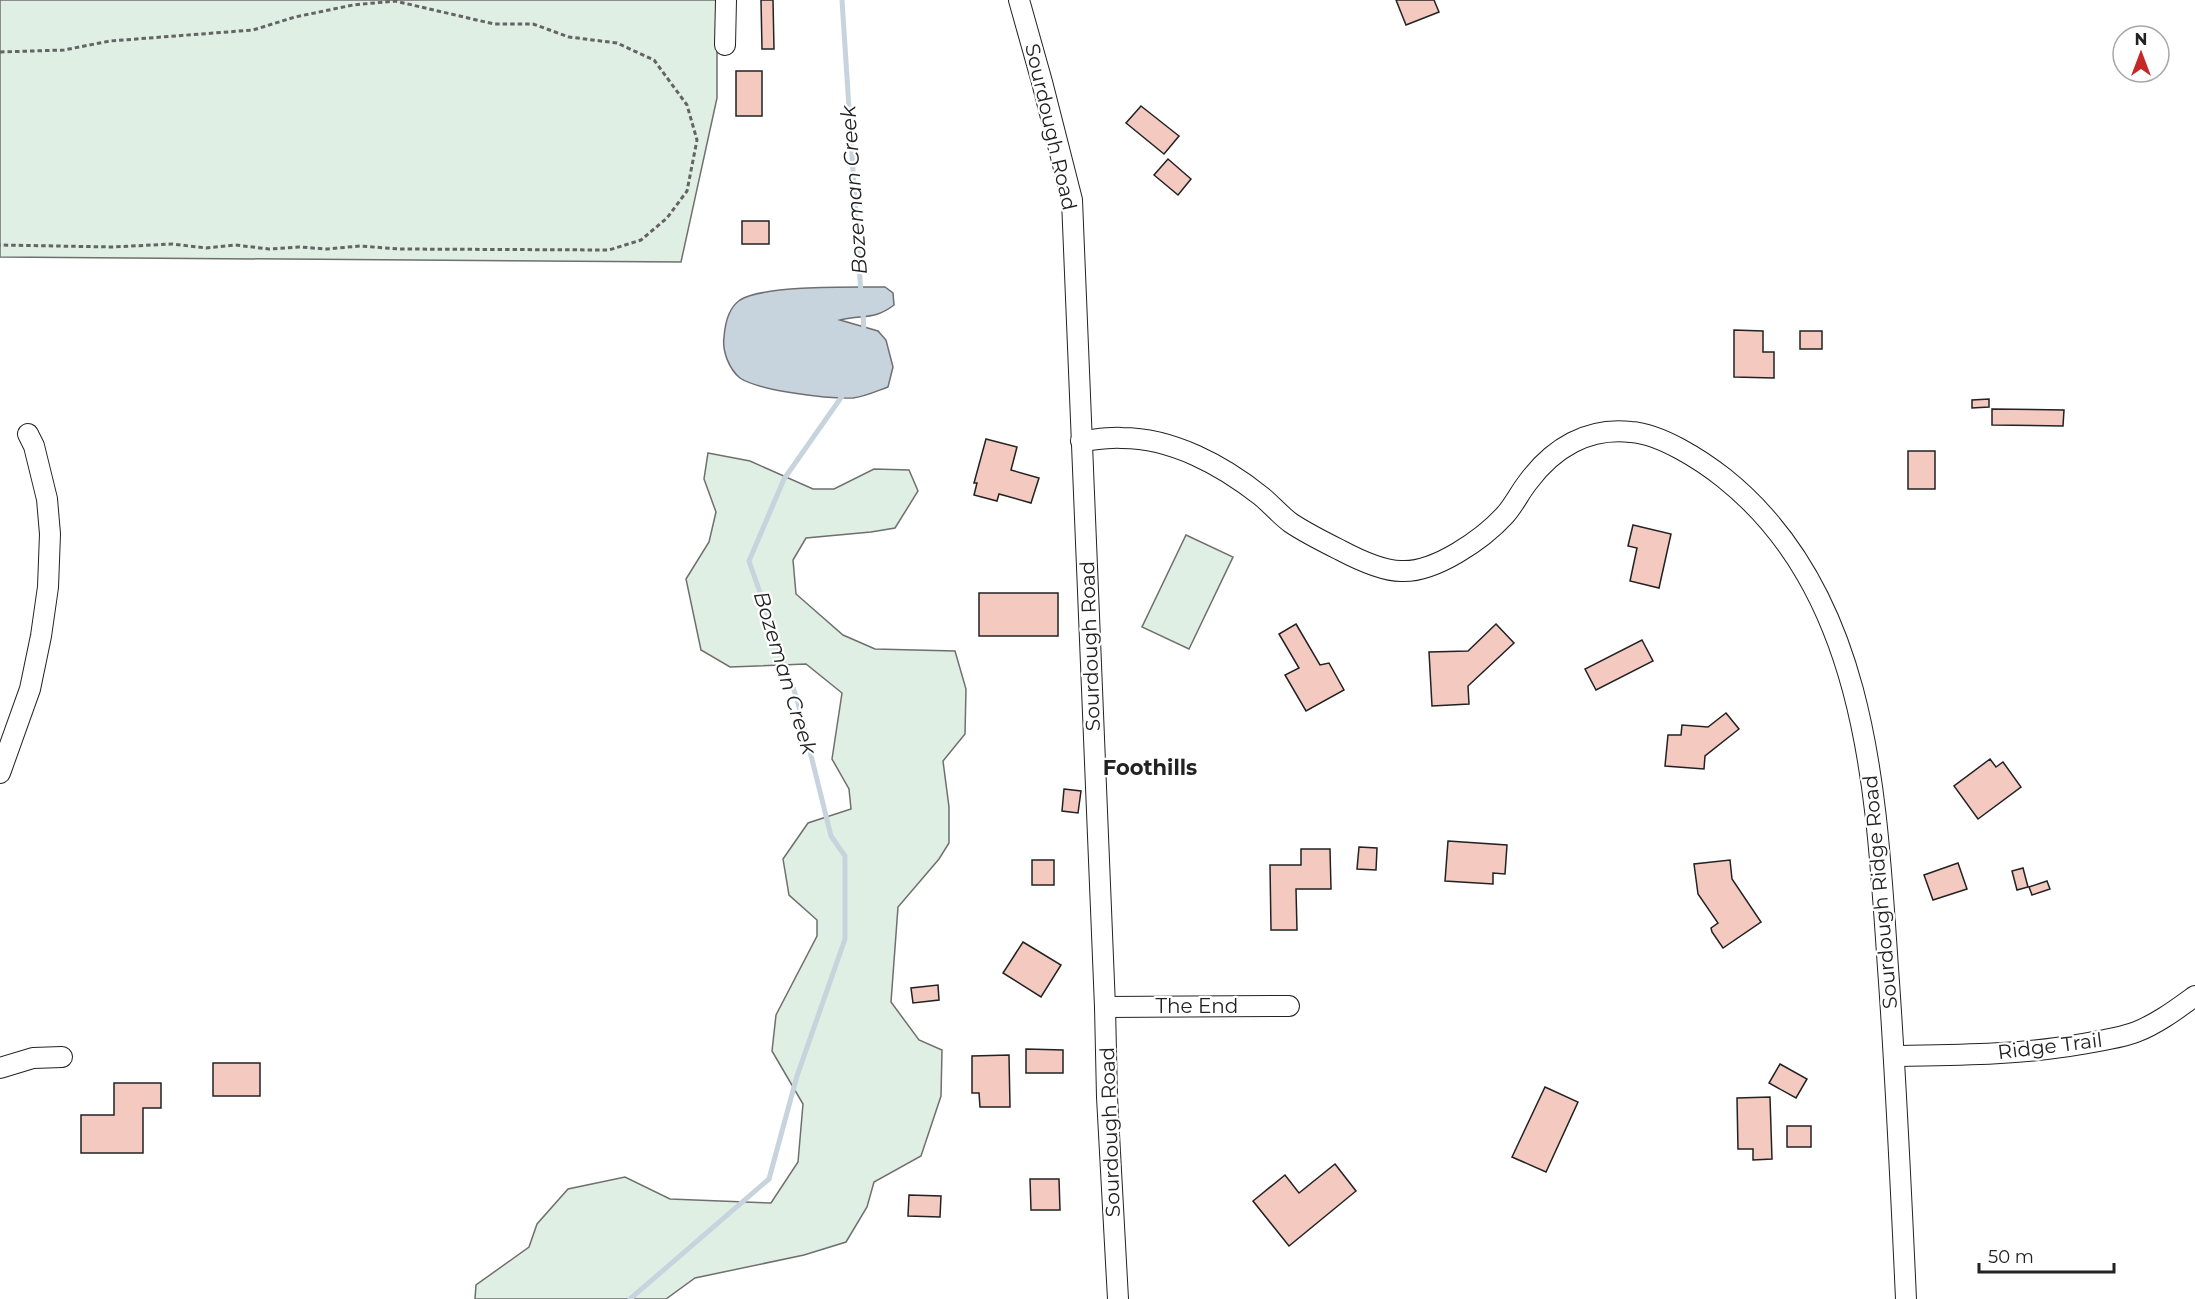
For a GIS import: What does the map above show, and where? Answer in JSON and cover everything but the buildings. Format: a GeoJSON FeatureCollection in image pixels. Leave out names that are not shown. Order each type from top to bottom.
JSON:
{"type":"FeatureCollection","features":[{"type":"Feature","properties":{"kind":"street"},"geometry":{"type":"LineString","coordinates":[[725,45],[726,0]]}},
{"type":"Feature","properties":{"kind":"street","name":"Sourdough Road"},"geometry":{"type":"LineString","coordinates":[[1019,0],[1072,200],[1107,1096],[1118,1299]]}},
{"type":"Feature","properties":{"kind":"street","name":"Sourdough Ridge Road"},"geometry":{"type":"LineString","coordinates":[[1081,441],[1121,438],[1152,441],[1190,453],[1227,471],[1260,495],[1290,522],[1326,543],[1364,562],[1401,572],[1439,564],[1476,541],[1506,514],[1529,480],[1556,451],[1594,433],[1633,432],[1672,445],[1708,465],[1740,491],[1768,520],[1814,588],[1831,624],[1845,662],[1865,741],[1878,821],[1894,1056],[1906,1299]]}},
{"type":"Feature","properties":{"kind":"street"},"geometry":{"type":"LineString","coordinates":[[0,773],[30,689],[48,587],[50,534],[48,499],[34,446],[28,434]]}},
{"type":"Feature","properties":{"kind":"street","name":"Ridge Trail"},"geometry":{"type":"LineString","coordinates":[[1894,1056],[2018,1052],[2097,1042],[2137,1032],[2195,996]]}},
{"type":"Feature","properties":{"kind":"street","name":"The End"},"geometry":{"type":"LineString","coordinates":[[1105,1007],[1289,1006]]}},
{"type":"Feature","properties":{"kind":"street"},"geometry":{"type":"LineString","coordinates":[[0,1068],[33,1058],[62,1057]]}},
{"type":"Feature","properties":{"kind":"path"},"geometry":{"type":"LineString","coordinates":[[0,52],[64,50],[110,41],[253,30],[295,17],[353,5],[394,2],[494,24],[533,24],[569,38],[617,43],[654,60],[687,105],[697,140],[687,191],[667,218],[641,240],[609,250],[399,249],[360,246],[327,249],[299,247],[269,249],[235,245],[206,248],[172,244],[113,247],[0,245]]}},
{"type":"Feature","properties":{"kind":"green space"},"geometry":{"type":"Polygon","coordinates":[[[0,0],[717,0],[717,98],[681,262],[0,257],[0,0]]]}},
{"type":"Feature","properties":{"kind":"green space"},"geometry":{"type":"Polygon","coordinates":[[[708,453],[750,461],[813,489],[834,489],[874,469],[909,470],[918,491],[895,528],[806,538],[793,560],[796,594],[843,635],[875,649],[955,651],[966,689],[965,734],[943,761],[949,807],[949,843],[939,859],[898,907],[891,1002],[919,1040],[942,1050],[941,1096],[921,1156],[874,1182],[867,1207],[846,1242],[804,1255],[695,1278],[666,1299],[475,1299],[476,1285],[529,1247],[537,1224],[568,1189],[625,1177],[670,1199],[771,1203],[798,1162],[803,1104],[772,1051],[776,1015],[817,936],[817,920],[789,895],[783,859],[808,823],[851,809],[849,789],[832,759],[842,693],[806,664],[730,667],[701,650],[686,579],[709,542],[716,512],[704,479],[708,453]]]}},
{"type":"Feature","properties":{"kind":"green space"},"geometry":{"type":"Polygon","coordinates":[[[1186,535],[1233,557],[1189,649],[1142,627],[1186,535]]]}},
{"type":"Feature","properties":{"kind":"shaded area"},"geometry":{"type":"Polygon","coordinates":[[[885,287],[893,293],[894,305],[874,315],[840,320],[878,331],[886,340],[893,367],[888,387],[853,398],[795,393],[749,383],[740,378],[730,365],[724,348],[725,327],[730,312],[740,300],[752,295],[788,289],[885,287]]]}},
{"type":"Feature","properties":{"kind":"waterway","name":"Bozeman Creek"},"geometry":{"type":"LineString","coordinates":[[842,0],[861,294]]}},
{"type":"Feature","properties":{"kind":"waterway","name":"Bozeman Creek"},"geometry":{"type":"LineString","coordinates":[[863,312],[864,333]]}},
{"type":"Feature","properties":{"kind":"waterway","name":"Bozeman Creek"},"geometry":{"type":"LineString","coordinates":[[630,1299],[769,1179],[797,1076],[845,939],[845,856],[831,836],[797,699],[749,561],[784,479],[845,392]]}},
{"type":"Feature","properties":{"kind":"district","name":"Foothills"},"geometry":{"type":"Point","coordinates":[1150,768]}}]}
